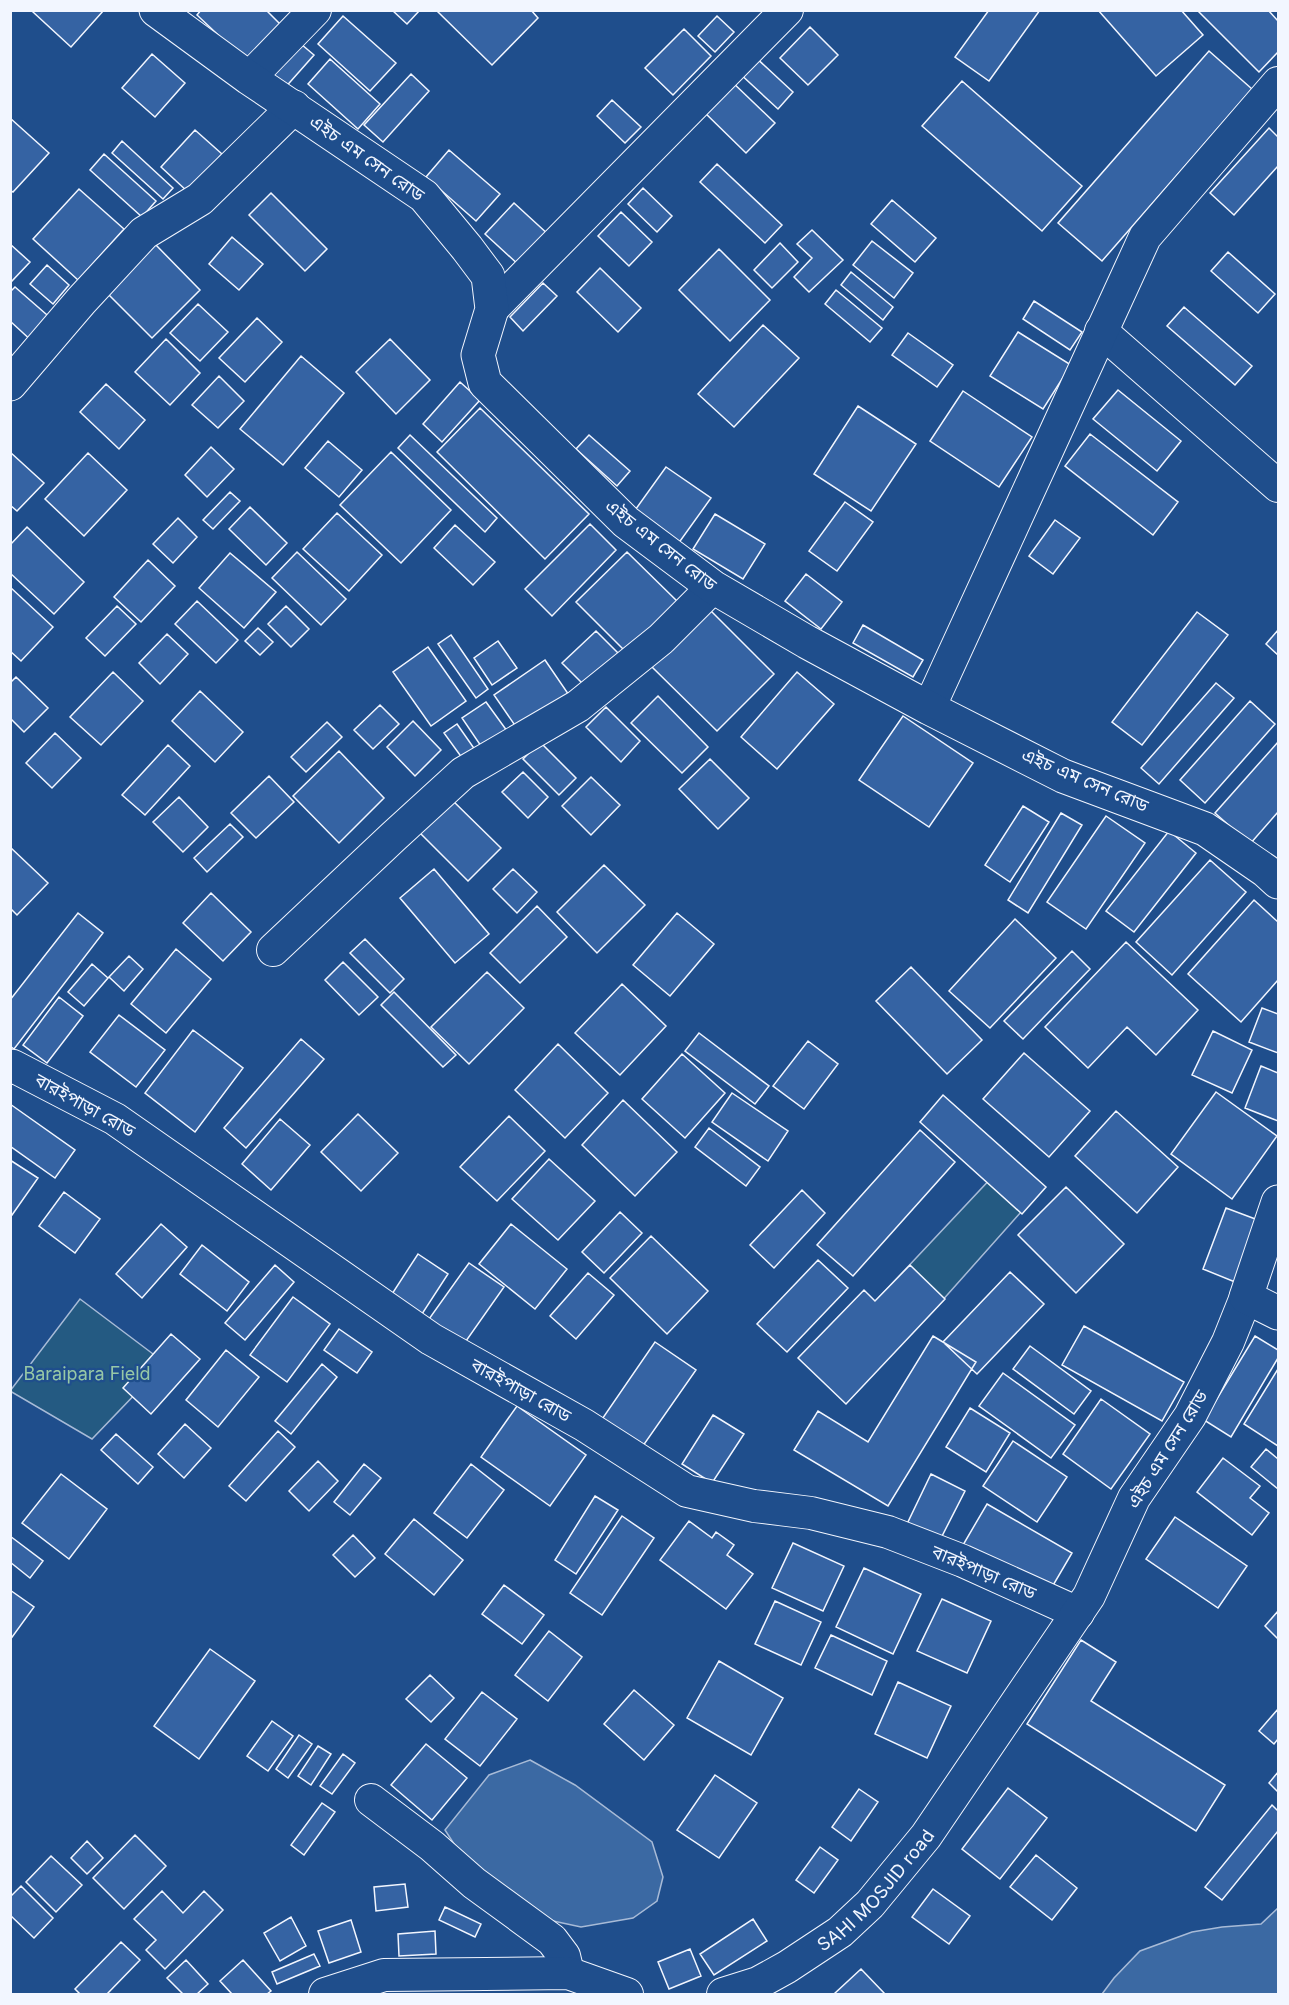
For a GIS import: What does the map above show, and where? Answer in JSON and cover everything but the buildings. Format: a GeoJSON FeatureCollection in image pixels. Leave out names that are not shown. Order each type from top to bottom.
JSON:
{"type":"FeatureCollection","features":[{"type":"Feature","properties":{"kind":"main road","name":"এইচ এম সেন রোড"},"geometry":{"type":"LineString","coordinates":[[156,10],[249,78],[424,196],[488,276],[492,309],[478,355],[485,383],[626,522],[713,587],[807,642],[929,708],[1063,776],[1205,829],[1266,871],[1278,882]]}},
{"type":"Feature","properties":{"kind":"main road"},"geometry":{"type":"LineString","coordinates":[[10,384],[81,301],[144,233],[200,199],[294,107]]}},
{"type":"Feature","properties":{"kind":"main road","name":"এইচ এম সেন রোড"},"geometry":{"type":"LineString","coordinates":[[1246,1297],[1278,1202]]}},
{"type":"Feature","properties":{"kind":"main road"},"geometry":{"type":"LineString","coordinates":[[1246,1297],[1278,1313]]}},
{"type":"Feature","properties":{"kind":"street"},"geometry":{"type":"LineString","coordinates":[[249,78],[315,10]]}},
{"type":"Feature","properties":{"kind":"street"},"geometry":{"type":"LineString","coordinates":[[492,309],[787,10]]}},
{"type":"Feature","properties":{"kind":"street"},"geometry":{"type":"LineString","coordinates":[[929,708],[1145,237],[1278,83]]}},
{"type":"Feature","properties":{"kind":"street"},"geometry":{"type":"LineString","coordinates":[[1101,331],[1278,486]]}},
{"type":"Feature","properties":{"kind":"street"},"geometry":{"type":"LineString","coordinates":[[273,950],[463,773],[578,706],[661,639],[713,587]]}},
{"type":"Feature","properties":{"kind":"street","name":"বারইপাড়া রোড"},"geometry":{"type":"LineString","coordinates":[[10,1068],[13,1066],[115,1119],[431,1339],[584,1425],[687,1491],[754,1506],[811,1513],[888,1532],[963,1561],[1078,1613]]}},
{"type":"Feature","properties":{"kind":"street","name":"এইচ এম সেন রোড"},"geometry":{"type":"LineString","coordinates":[[990,1743],[1089,1596],[1134,1498],[1190,1416],[1228,1342],[1246,1297]]}},
{"type":"Feature","properties":{"kind":"street","name":"SAHI MOSJID road"},"geometry":{"type":"LineString","coordinates":[[723,1995],[758,1983],[787,1967],[840,1932],[870,1904],[926,1836],[990,1743]]}},
{"type":"Feature","properties":{"kind":"street"},"geometry":{"type":"LineString","coordinates":[[371,1800],[432,1846],[474,1883],[552,1940],[564,1956],[568,1973]]}},
{"type":"Feature","properties":{"kind":"street"},"geometry":{"type":"LineString","coordinates":[[325,1995],[384,1975],[568,1973],[627,1995]]}},
{"type":"Feature","properties":{"kind":"green space"},"geometry":{"type":"Polygon","coordinates":[[[1011,1157],[1038,1193],[940,1303],[871,1306],[1011,1157]]]}},
{"type":"Feature","properties":{"kind":"green space","name":"Baraipara Field"},"geometry":{"type":"Polygon","coordinates":[[[80,1299],[165,1363],[92,1439],[10,1391],[80,1299]]]}},
{"type":"Feature","properties":{"kind":"shaded area"},"geometry":{"type":"Polygon","coordinates":[[[530,1760],[575,1785],[652,1842],[663,1877],[657,1901],[633,1918],[581,1927],[544,1919],[469,1867],[445,1830],[489,1775],[530,1760]]]}},
{"type":"Feature","properties":{"kind":"shaded area"},"geometry":{"type":"Polygon","coordinates":[[[1278,1908],[1278,1994],[1102,1994],[1140,1951],[1192,1932],[1261,1924],[1278,1908]]]}}]}
